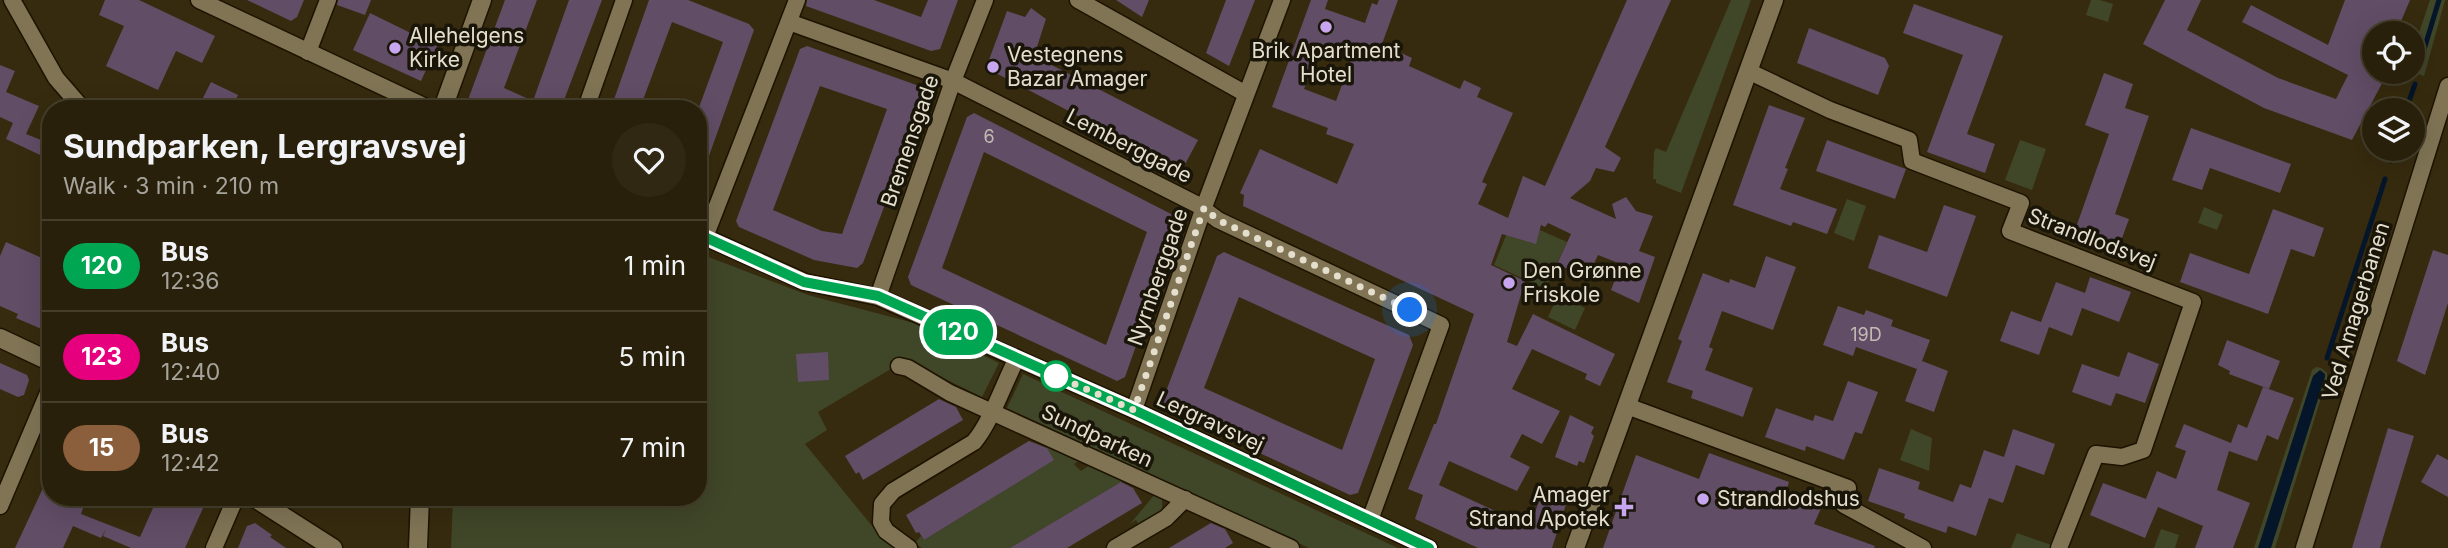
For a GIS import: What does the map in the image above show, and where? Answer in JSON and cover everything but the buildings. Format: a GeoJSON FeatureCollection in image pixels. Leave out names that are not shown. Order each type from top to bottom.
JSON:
{"type":"FeatureCollection","features":[{"type":"Feature","properties":{"kind":"street"},"geometry":{"type":"LineString","coordinates":[[12,0],[56,78],[75,100]]}},
{"type":"Feature","properties":{"kind":"street"},"geometry":{"type":"LineString","coordinates":[[199,0],[411,100]]}},
{"type":"Feature","properties":{"kind":"street"},"geometry":{"type":"LineString","coordinates":[[308,51],[328,0]]}},
{"type":"Feature","properties":{"kind":"street"},"geometry":{"type":"LineString","coordinates":[[446,100],[482,0]]}},
{"type":"Feature","properties":{"kind":"street"},"geometry":{"type":"LineString","coordinates":[[589,100],[624,0]]}},
{"type":"Feature","properties":{"kind":"street"},"geometry":{"type":"LineString","coordinates":[[707,223],[797,0]]}},
{"type":"Feature","properties":{"kind":"street","name":"Bremensgade"},"geometry":{"type":"LineString","coordinates":[[878,296],[953,81],[985,0]]}},
{"type":"Feature","properties":{"kind":"street"},"geometry":{"type":"LineString","coordinates":[[1078,0],[1246,94]]}},
{"type":"Feature","properties":{"kind":"street","name":"Nyrnberggade"},"geometry":{"type":"LineString","coordinates":[[1134,410],[1204,208],[1282,0]]}},
{"type":"Feature","properties":{"kind":"street"},"geometry":{"type":"LineString","coordinates":[[1575,548],[1774,0]]}},
{"type":"Feature","properties":{"kind":"street","name":"Lemberggade"},"geometry":{"type":"LineString","coordinates":[[789,22],[953,81],[1204,208],[1218,220],[1441,325],[1370,520]]}},
{"type":"Feature","properties":{"kind":"street","name":"Strandlodsvej"},"geometry":{"type":"LineString","coordinates":[[1748,71],[1830,110],[1909,140],[1912,161],[2021,203],[2010,231],[2193,302],[2143,450],[2122,457],[2096,454],[2059,548]]}},
{"type":"Feature","properties":{"kind":"street","name":"Ved Amagerbanen"},"geometry":{"type":"LineString","coordinates":[[2304,548],[2448,86]]}},
{"type":"Feature","properties":{"kind":"street","name":"Lergravsvej"},"geometry":{"type":"LineString","coordinates":[[707,237],[804,282],[878,296],[1134,410],[1429,548]]}},
{"type":"Feature","properties":{"kind":"street"},"geometry":{"type":"LineString","coordinates":[[0,338],[42,358]]}},
{"type":"Feature","properties":{"kind":"street"},"geometry":{"type":"LineString","coordinates":[[909,548],[886,531],[881,522],[882,504],[893,491],[974,442],[984,430],[1017,358]]}},
{"type":"Feature","properties":{"kind":"street","name":"Sundparken"},"geometry":{"type":"LineString","coordinates":[[899,366],[908,368],[950,393],[1291,548]]}},
{"type":"Feature","properties":{"kind":"street"},"geometry":{"type":"LineString","coordinates":[[1627,406],[1848,488],[1844,505],[1923,548]]}},
{"type":"Feature","properties":{"kind":"street"},"geometry":{"type":"LineString","coordinates":[[0,506],[42,407]]}},
{"type":"Feature","properties":{"kind":"street"},"geometry":{"type":"LineString","coordinates":[[1115,548],[1166,518],[1185,499]]}},
{"type":"Feature","properties":{"kind":"street"},"geometry":{"type":"LineString","coordinates":[[214,548],[232,506]]}},
{"type":"Feature","properties":{"kind":"street"},"geometry":{"type":"LineString","coordinates":[[267,506],[333,548]]}},
{"type":"Feature","properties":{"kind":"street"},"geometry":{"type":"LineString","coordinates":[[418,548],[420,506]]}},
{"type":"Feature","properties":{"kind":"green space"},"geometry":{"type":"Polygon","coordinates":[[[1731,0],[1751,0],[1681,193],[1656,183],[1656,179],[1653,179],[1654,152],[1656,148],[1666,152],[1731,0]]]}},
{"type":"Feature","properties":{"kind":"green space"},"geometry":{"type":"Polygon","coordinates":[[[2091,0],[2113,4],[2108,22],[2086,15],[2091,0]]]}},
{"type":"Feature","properties":{"kind":"green space"},"geometry":{"type":"Polygon","coordinates":[[[2430,0],[2445,0],[2425,72],[2425,21],[2430,0]]]}},
{"type":"Feature","properties":{"kind":"green space"},"geometry":{"type":"Polygon","coordinates":[[[2020,140],[2046,149],[2032,190],[2005,180],[2020,140]]]}},
{"type":"Feature","properties":{"kind":"green space"},"geometry":{"type":"Polygon","coordinates":[[[1847,199],[1866,206],[1854,241],[1834,233],[1847,199]]]}},
{"type":"Feature","properties":{"kind":"green space"},"geometry":{"type":"Polygon","coordinates":[[[2204,207],[2223,215],[2217,230],[2198,223],[2204,207]]]}},
{"type":"Feature","properties":{"kind":"green space"},"geometry":{"type":"Polygon","coordinates":[[[1513,218],[1567,242],[1545,289],[1494,265],[1513,218]]]}},
{"type":"Feature","properties":{"kind":"green space"},"geometry":{"type":"Polygon","coordinates":[[[707,256],[808,295],[914,323],[999,363],[982,397],[906,360],[818,412],[827,430],[805,444],[877,532],[898,548],[451,548],[453,506],[707,506],[707,256]]]}},
{"type":"Feature","properties":{"kind":"green space"},"geometry":{"type":"Polygon","coordinates":[[[1558,295],[1585,308],[1575,330],[1548,317],[1558,295]]]}},
{"type":"Feature","properties":{"kind":"green space"},"geometry":{"type":"Polygon","coordinates":[[[2316,367],[2327,373],[2327,378],[2275,548],[2254,548],[2312,370],[2316,367]]]}},
{"type":"Feature","properties":{"kind":"green space"},"geometry":{"type":"Polygon","coordinates":[[[1023,374],[1398,548],[1309,548],[1007,408],[1023,374]]]}},
{"type":"Feature","properties":{"kind":"green space"},"geometry":{"type":"Polygon","coordinates":[[[1911,429],[1932,438],[1929,471],[1900,460],[1911,429]]]}},
{"type":"Feature","properties":{"kind":"green space"},"geometry":{"type":"Polygon","coordinates":[[[1044,443],[1082,459],[1074,464],[1081,471],[1093,463],[1125,480],[1010,548],[922,548],[915,543],[921,536],[924,540],[1053,460],[1044,443]]]}},
{"type":"Feature","properties":{"kind":"green space"},"geometry":{"type":"Polygon","coordinates":[[[1155,494],[1162,497],[1162,510],[1139,525],[1136,520],[1130,524],[1155,494]]]}},
{"type":"Feature","properties":{"kind":"green space"},"geometry":{"type":"Polygon","coordinates":[[[2161,529],[2179,535],[2175,548],[2154,548],[2161,529]]]}},
{"type":"Feature","properties":{"kind":"green space"},"geometry":{"type":"Polygon","coordinates":[[[2017,533],[2060,548],[2011,548],[2017,533]]]}},
{"type":"Feature","properties":{"kind":"water"},"geometry":{"type":"Polygon","coordinates":[[[2320,370],[2325,377],[2271,548],[2258,548],[2313,376],[2320,370]]]}},
{"type":"Feature","properties":{"kind":"waterway"},"geometry":{"type":"LineString","coordinates":[[2425,46],[2439,0]]}},
{"type":"Feature","properties":{"kind":"waterway"},"geometry":{"type":"LineString","coordinates":[[2410,98],[2415,84]]}},
{"type":"Feature","properties":{"kind":"waterway"},"geometry":{"type":"LineString","coordinates":[[2327,358],[2385,179]]}},
{"type":"Feature","properties":{"kind":"bus line","name":"120"},"geometry":{"type":"LineString","coordinates":[[707,238],[804,282],[878,296],[1134,410],[1429,548]]}},
{"type":"Feature","properties":{"kind":"place","name":"Brik Apartment Hotel"},"geometry":{"type":"Point","coordinates":[1326,27]}},
{"type":"Feature","properties":{"kind":"place","name":"Allehelgens Kirke"},"geometry":{"type":"Point","coordinates":[395,48]}},
{"type":"Feature","properties":{"kind":"place","name":"Vestegnens Bazar Amager"},"geometry":{"type":"Point","coordinates":[993,67]}},
{"type":"Feature","properties":{"kind":"place","name":"Den Grønne Friskole"},"geometry":{"type":"Point","coordinates":[1509,283]}},
{"type":"Feature","properties":{"kind":"place","name":"Strandlodshus"},"geometry":{"type":"Point","coordinates":[1703,499]}},
{"type":"Feature","properties":{"kind":"place","name":"Amager Strand Apotek"},"geometry":{"type":"Point","coordinates":[1624,507]}},
{"type":"Feature","properties":{"kind":"route"},"geometry":{"type":"LineString","coordinates":[[1056,376],[1054,375],[1134,410],[1204,208],[1218,220],[1410,310]]}}]}
